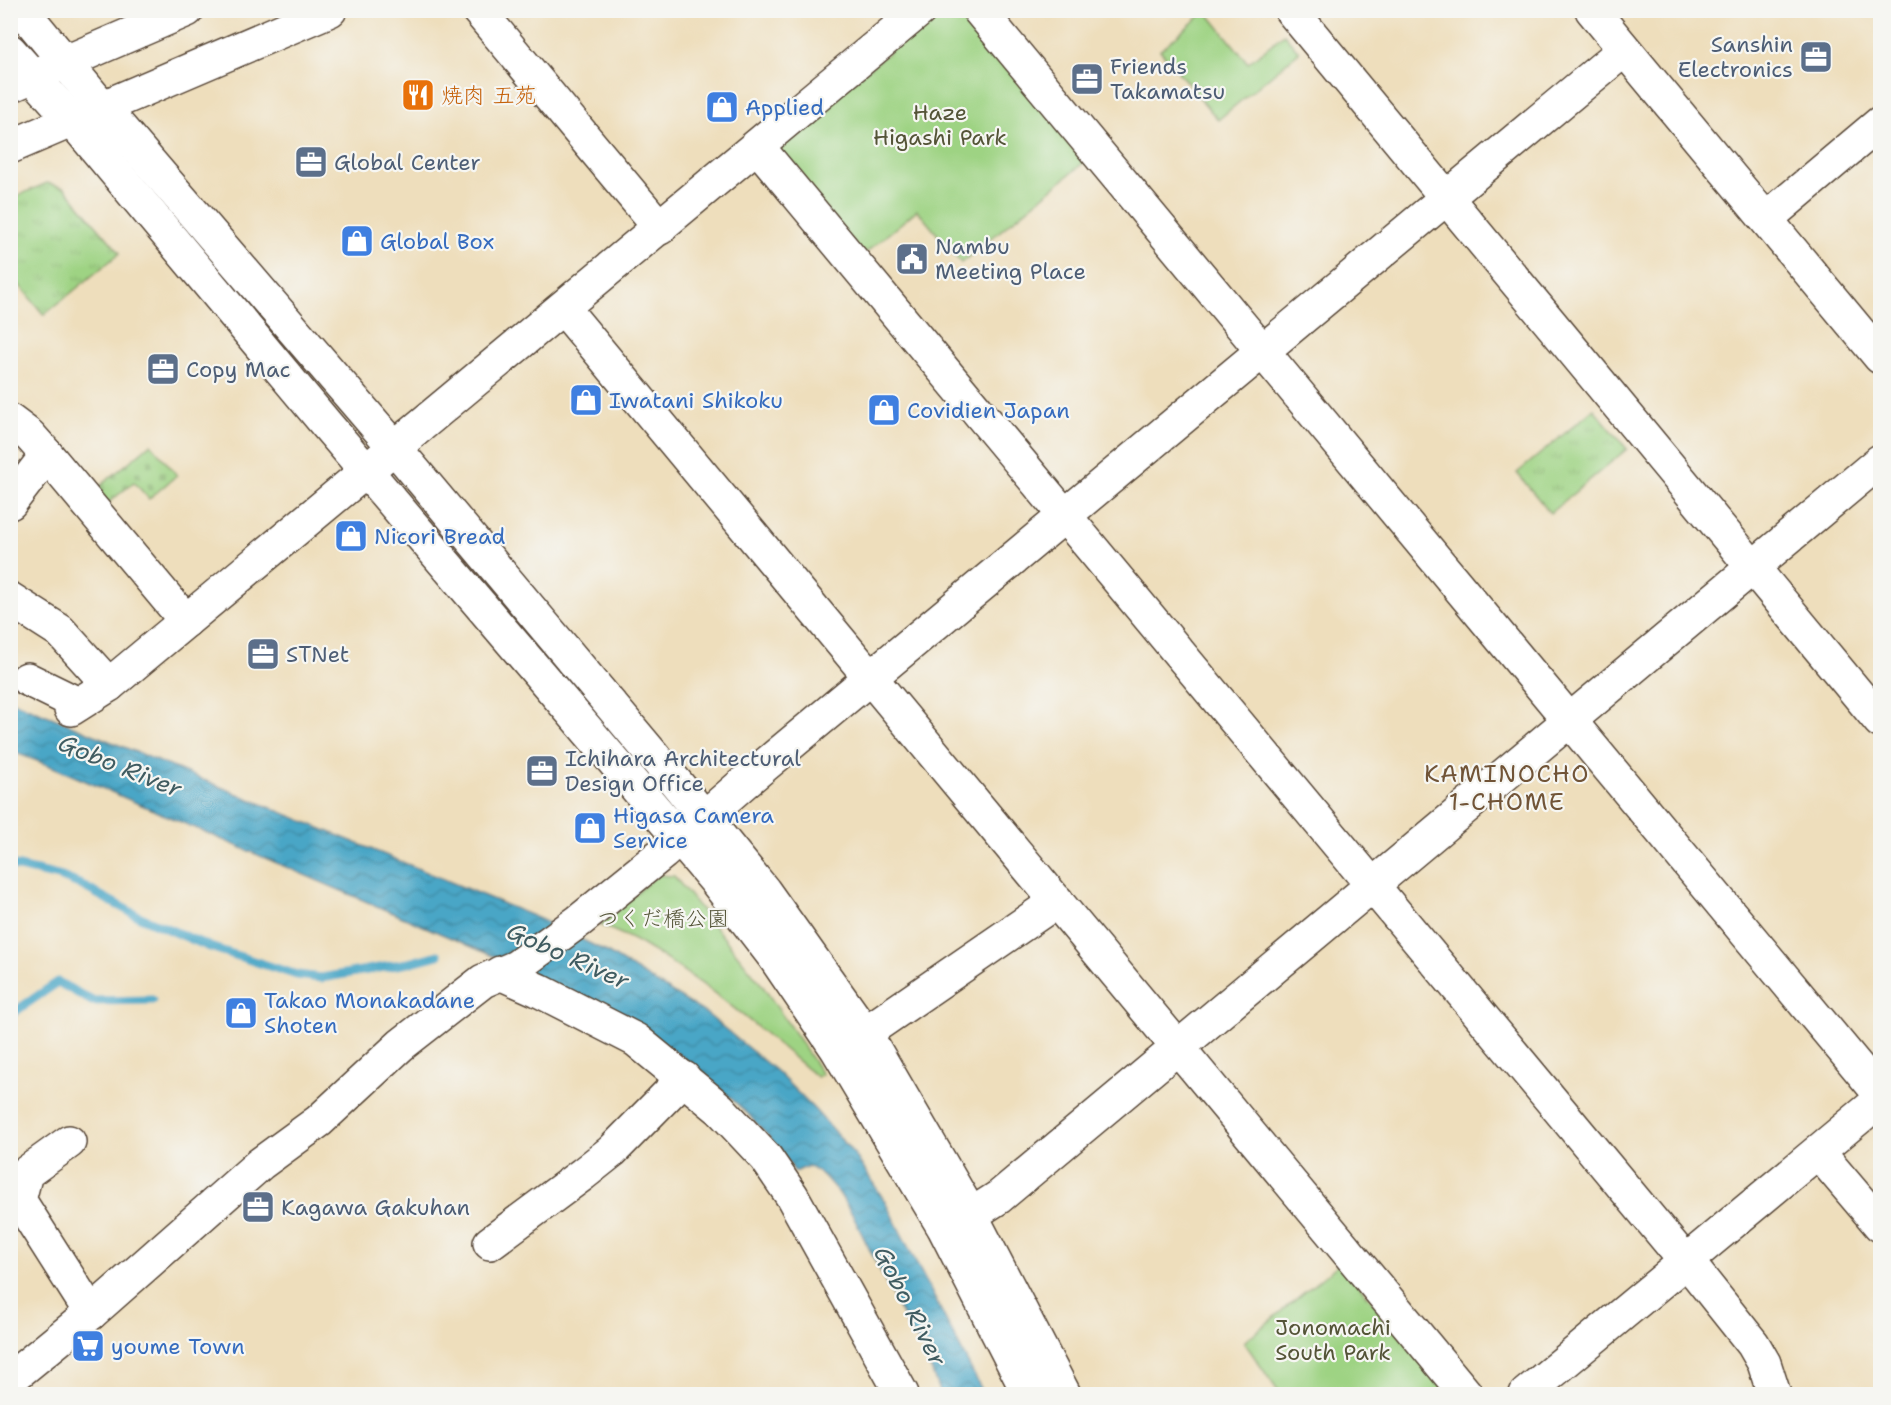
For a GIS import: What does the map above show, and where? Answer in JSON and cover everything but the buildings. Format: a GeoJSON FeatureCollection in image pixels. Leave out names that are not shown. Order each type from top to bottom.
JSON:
{"type":"FeatureCollection","features":[{"type":"Feature","properties":{"kind":"main road"},"geometry":{"type":"LineString","coordinates":[[22,10],[103,108],[395,448],[705,817],[764,891],[865,1033],[971,1215],[1064,1395]]}},
{"type":"Feature","properties":{"kind":"main road"},"geometry":{"type":"LineString","coordinates":[[22,81],[187,10]]}},
{"type":"Feature","properties":{"kind":"main road"},"geometry":{"type":"LineString","coordinates":[[10,147],[330,10]]}},
{"type":"Feature","properties":{"kind":"main road"},"geometry":{"type":"LineString","coordinates":[[478,10],[660,228]]}},
{"type":"Feature","properties":{"kind":"main road"},"geometry":{"type":"LineString","coordinates":[[27,679],[74,706],[109,685],[564,309],[920,10]]}},
{"type":"Feature","properties":{"kind":"main road"},"geometry":{"type":"LineString","coordinates":[[979,10],[1881,1094]]}},
{"type":"Feature","properties":{"kind":"main road"},"geometry":{"type":"LineString","coordinates":[[1291,10],[1881,721]]}},
{"type":"Feature","properties":{"kind":"main road"},"geometry":{"type":"LineString","coordinates":[[1600,13],[1624,50],[1881,357]]}},
{"type":"Feature","properties":{"kind":"main road"},"geometry":{"type":"LineString","coordinates":[[10,1379],[91,1313],[260,1164],[319,1120],[401,1045],[483,981],[508,970],[571,927],[1065,518],[1624,50]]}},
{"type":"Feature","properties":{"kind":"main road"},"geometry":{"type":"LineString","coordinates":[[10,51],[22,81],[72,120],[715,880],[775,958],[837,1049],[944,1228],[1029,1395]]}},
{"type":"Feature","properties":{"kind":"main road"},"geometry":{"type":"LineString","coordinates":[[1766,219],[1881,123]]}},
{"type":"Feature","properties":{"kind":"main road"},"geometry":{"type":"LineString","coordinates":[[757,146],[1372,887],[1698,1275],[1753,1344],[1764,1363],[1774,1395]]}},
{"type":"Feature","properties":{"kind":"main road"},"geometry":{"type":"LineString","coordinates":[[564,309],[1466,1395]]}},
{"type":"Feature","properties":{"kind":"main road"},"geometry":{"type":"LineString","coordinates":[[10,421],[30,436],[47,455],[186,621]]}},
{"type":"Feature","properties":{"kind":"main road"},"geometry":{"type":"LineString","coordinates":[[10,503],[47,455]]}},
{"type":"Feature","properties":{"kind":"main road"},"geometry":{"type":"LineString","coordinates":[[971,1215],[999,1197],[1179,1048],[1881,461]]}},
{"type":"Feature","properties":{"kind":"main road"},"geometry":{"type":"LineString","coordinates":[[10,599],[60,631],[109,685]]}},
{"type":"Feature","properties":{"kind":"main road"},"geometry":{"type":"LineString","coordinates":[[865,1033],[1057,901]]}},
{"type":"Feature","properties":{"kind":"main road"},"geometry":{"type":"LineString","coordinates":[[508,970],[538,990],[636,1040],[720,1109],[766,1158],[792,1197],[902,1395]]}},
{"type":"Feature","properties":{"kind":"main road"},"geometry":{"type":"LineString","coordinates":[[490,1243],[612,1151],[684,1078]]}},
{"type":"Feature","properties":{"kind":"main road"},"geometry":{"type":"LineString","coordinates":[[1526,1395],[1881,1100]]}},
{"type":"Feature","properties":{"kind":"main road"},"geometry":{"type":"LineString","coordinates":[[69,1142],[26,1173],[19,1200],[91,1313]]}},
{"type":"Feature","properties":{"kind":"main road"},"geometry":{"type":"LineString","coordinates":[[1818,1152],[1881,1225]]}},
{"type":"Feature","properties":{"kind":"green space","name":"Haze Higashi Park"},"geometry":{"type":"Polygon","coordinates":[[[962,10],[1087,160],[961,263],[917,210],[863,255],[780,156],[781,141],[939,11],[962,10]]]}},
{"type":"Feature","properties":{"kind":"green space"},"geometry":{"type":"Polygon","coordinates":[[[1206,11],[1248,63],[1284,34],[1299,52],[1218,120],[1160,50],[1206,11]]]}},
{"type":"Feature","properties":{"kind":"green space"},"geometry":{"type":"Polygon","coordinates":[[[47,183],[65,188],[120,253],[44,315],[11,275],[10,199],[47,183]]]}},
{"type":"Feature","properties":{"kind":"green space"},"geometry":{"type":"Polygon","coordinates":[[[1594,409],[1627,449],[1550,513],[1517,473],[1594,409]]]}},
{"type":"Feature","properties":{"kind":"green space"},"geometry":{"type":"Polygon","coordinates":[[[151,444],[177,475],[149,499],[134,482],[107,504],[95,490],[151,444]]]}},
{"type":"Feature","properties":{"kind":"green space","name":"つくだ橋公園"},"geometry":{"type":"Polygon","coordinates":[[[657,875],[674,876],[762,985],[822,1074],[817,1077],[732,1007],[665,958],[636,941],[600,925],[657,875]]]}},
{"type":"Feature","properties":{"kind":"green space","name":"Jonomachi South Park"},"geometry":{"type":"Polygon","coordinates":[[[1340,1263],[1451,1394],[1280,1394],[1244,1342],[1340,1263]]]}},
{"type":"Feature","properties":{"kind":"water","name":"Gobo River"},"geometry":{"type":"Polygon","coordinates":[[[10,700],[540,919],[605,951],[707,1014],[776,1071],[855,1155],[884,1200],[984,1394],[940,1394],[924,1349],[909,1329],[851,1212],[839,1193],[823,1175],[808,1166],[795,1172],[777,1146],[748,1114],[702,1072],[644,1029],[500,959],[11,751],[10,700]]]}},
{"type":"Feature","properties":{"kind":"waterway"},"geometry":{"type":"LineString","coordinates":[[10,865],[59,876],[79,884],[138,916],[210,947],[297,975],[321,978],[408,963],[438,955]]}},
{"type":"Feature","properties":{"kind":"waterway"},"geometry":{"type":"LineString","coordinates":[[10,1015],[58,982],[92,1001],[152,1000]]}},
{"type":"Feature","properties":{"kind":"place","name":"Sanshin Electronics"},"geometry":{"type":"Point","coordinates":[1816,57]}},
{"type":"Feature","properties":{"kind":"place","name":"Friends Takamatsu"},"geometry":{"type":"Point","coordinates":[1087,79]}},
{"type":"Feature","properties":{"kind":"place","name":"焼肉 五苑"},"geometry":{"type":"Point","coordinates":[418,95]}},
{"type":"Feature","properties":{"kind":"place","name":"Applied"},"geometry":{"type":"Point","coordinates":[722,107]}},
{"type":"Feature","properties":{"kind":"place","name":"Global Center"},"geometry":{"type":"Point","coordinates":[311,162]}},
{"type":"Feature","properties":{"kind":"place","name":"Global Box"},"geometry":{"type":"Point","coordinates":[357,241]}},
{"type":"Feature","properties":{"kind":"place","name":"Nambu Meeting Place"},"geometry":{"type":"Point","coordinates":[912,259]}},
{"type":"Feature","properties":{"kind":"place","name":"Copy Mac"},"geometry":{"type":"Point","coordinates":[163,369]}},
{"type":"Feature","properties":{"kind":"place","name":"Iwatani Shikoku"},"geometry":{"type":"Point","coordinates":[586,400]}},
{"type":"Feature","properties":{"kind":"place","name":"Covidien Japan"},"geometry":{"type":"Point","coordinates":[884,410]}},
{"type":"Feature","properties":{"kind":"place","name":"Nicori Bread"},"geometry":{"type":"Point","coordinates":[351,536]}},
{"type":"Feature","properties":{"kind":"place","name":"STNet"},"geometry":{"type":"Point","coordinates":[263,654]}},
{"type":"Feature","properties":{"kind":"place","name":"Ichihara Architectural Design Office"},"geometry":{"type":"Point","coordinates":[542,771]}},
{"type":"Feature","properties":{"kind":"place","name":"Higasa Camera Service"},"geometry":{"type":"Point","coordinates":[590,828]}},
{"type":"Feature","properties":{"kind":"place","name":"Takao Monakadane Shoten"},"geometry":{"type":"Point","coordinates":[241,1013]}},
{"type":"Feature","properties":{"kind":"place","name":"Kagawa Gakuhan"},"geometry":{"type":"Point","coordinates":[258,1207]}},
{"type":"Feature","properties":{"kind":"place","name":"youme Town"},"geometry":{"type":"Point","coordinates":[88,1346]}},
{"type":"Feature","properties":{"kind":"district","name":"KAMINOCHO 1-CHOME"},"geometry":{"type":"Point","coordinates":[1507,788]}}]}
